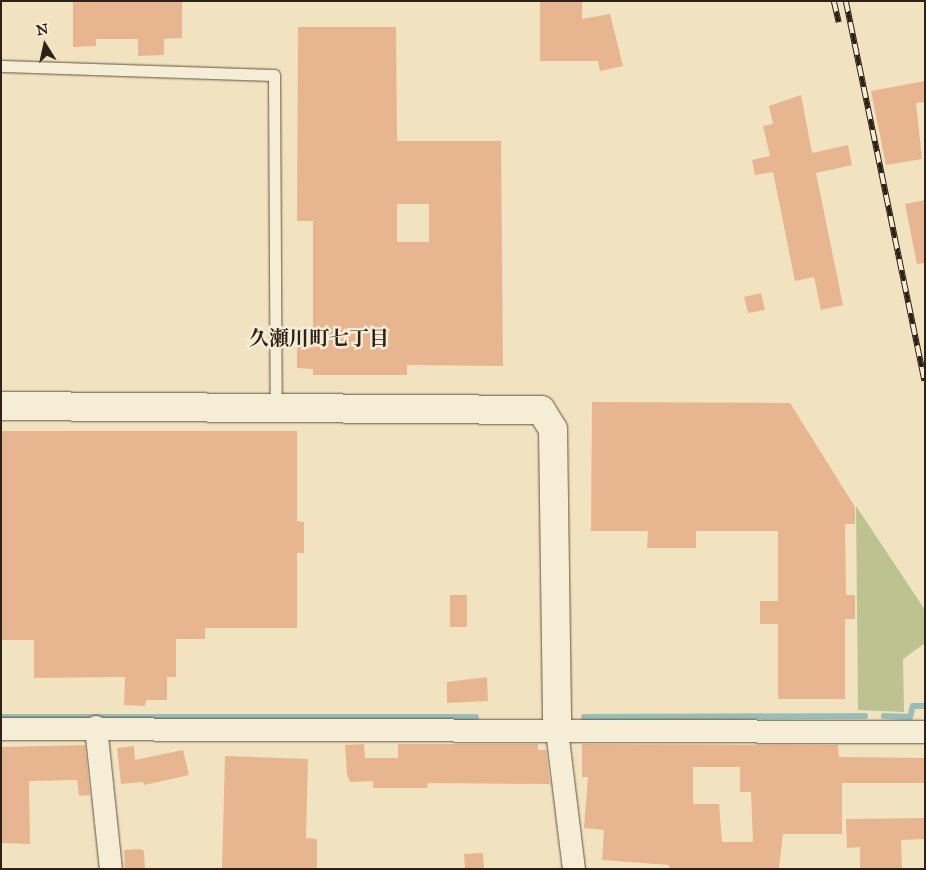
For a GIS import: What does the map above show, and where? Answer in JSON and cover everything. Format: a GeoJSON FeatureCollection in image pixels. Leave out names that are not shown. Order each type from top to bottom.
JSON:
{"type":"FeatureCollection","features":[{"type":"Feature","properties":{"kind":"street"},"geometry":{"type":"LineString","coordinates":[[1,406],[276,409],[533,406],[549,416],[553,429],[557,731],[574,869]]}},
{"type":"Feature","properties":{"kind":"street"},"geometry":{"type":"LineString","coordinates":[[96,728],[111,869]]}},
{"type":"Feature","properties":{"kind":"street"},"geometry":{"type":"LineString","coordinates":[[1,729],[925,732]]}},
{"type":"Feature","properties":{"kind":"lane"},"geometry":{"type":"LineString","coordinates":[[1,66],[274,75],[276,409]]}},
{"type":"Feature","properties":{"kind":"green space"},"geometry":{"type":"Polygon","coordinates":[[[856,506],[925,610],[925,643],[903,659],[904,712],[858,710],[856,506]]]}},
{"type":"Feature","properties":{"kind":"building"},"geometry":{"type":"Polygon","coordinates":[[[73,1],[182,1],[182,38],[164,39],[164,55],[138,56],[138,39],[96,39],[96,46],[73,47],[73,1]]]}},
{"type":"Feature","properties":{"kind":"building"},"geometry":{"type":"Polygon","coordinates":[[[540,1],[582,1],[582,19],[610,14],[623,66],[600,71],[598,61],[540,61],[540,1]]]}},
{"type":"Feature","properties":{"kind":"building"},"geometry":{"type":"Polygon","coordinates":[[[298,27],[396,27],[397,141],[501,141],[503,366],[407,365],[407,375],[313,375],[313,369],[297,368],[297,340],[313,340],[313,221],[297,221],[298,27]],[[397,204],[397,242],[429,242],[429,204],[397,204]]]}},
{"type":"Feature","properties":{"kind":"building"},"geometry":{"type":"Polygon","coordinates":[[[925,81],[925,102],[916,103],[922,159],[886,165],[871,91],[925,81]]]}},
{"type":"Feature","properties":{"kind":"building"},"geometry":{"type":"Polygon","coordinates":[[[801,95],[812,153],[848,145],[852,165],[816,173],[843,305],[821,310],[814,277],[795,281],[773,172],[755,175],[752,160],[770,156],[763,126],[773,124],[769,106],[801,95]]]}},
{"type":"Feature","properties":{"kind":"building"},"geometry":{"type":"Polygon","coordinates":[[[925,200],[925,263],[917,264],[905,204],[925,200]]]}},
{"type":"Feature","properties":{"kind":"building"},"geometry":{"type":"Polygon","coordinates":[[[761,293],[765,310],[748,313],[744,297],[761,293]]]}},
{"type":"Feature","properties":{"kind":"building"},"geometry":{"type":"Polygon","coordinates":[[[592,402],[790,403],[855,507],[855,524],[845,524],[846,595],[855,595],[855,619],[845,619],[845,699],[778,699],[778,624],[760,624],[760,601],[778,601],[778,531],[696,531],[696,548],[647,548],[648,531],[591,531],[592,402]]]}},
{"type":"Feature","properties":{"kind":"building"},"geometry":{"type":"Polygon","coordinates":[[[1,431],[297,431],[297,521],[304,522],[304,553],[297,553],[297,628],[205,628],[205,639],[176,639],[176,677],[167,677],[167,700],[146,700],[145,706],[124,705],[125,677],[34,678],[34,640],[1,640],[1,431]]]}},
{"type":"Feature","properties":{"kind":"building"},"geometry":{"type":"Polygon","coordinates":[[[450,595],[467,595],[467,627],[450,627],[450,595]]]}},
{"type":"Feature","properties":{"kind":"building"},"geometry":{"type":"Polygon","coordinates":[[[487,677],[488,701],[447,703],[447,682],[487,677]]]}},
{"type":"Feature","properties":{"kind":"building"},"geometry":{"type":"Polygon","coordinates":[[[364,744],[365,758],[398,758],[398,744],[538,744],[538,750],[546,750],[550,784],[428,783],[427,788],[373,788],[373,781],[350,782],[347,774],[345,745],[364,744]]]}},
{"type":"Feature","properties":{"kind":"building"},"geometry":{"type":"Polygon","coordinates":[[[582,744],[838,745],[839,757],[925,758],[925,783],[842,783],[842,834],[783,834],[779,868],[669,869],[669,865],[602,860],[604,830],[584,828],[588,777],[582,777],[582,744]],[[693,767],[693,804],[719,804],[722,842],[753,842],[751,792],[740,792],[740,767],[693,767]]]}},
{"type":"Feature","properties":{"kind":"building"},"geometry":{"type":"Polygon","coordinates":[[[85,745],[90,795],[79,796],[77,780],[29,781],[30,844],[1,843],[1,747],[85,745]]]}},
{"type":"Feature","properties":{"kind":"building"},"geometry":{"type":"Polygon","coordinates":[[[134,746],[135,760],[183,750],[189,775],[144,785],[143,782],[121,784],[117,748],[134,746]]]}},
{"type":"Feature","properties":{"kind":"building"},"geometry":{"type":"Polygon","coordinates":[[[225,756],[308,759],[306,838],[317,839],[317,869],[222,869],[225,756]]]}},
{"type":"Feature","properties":{"kind":"building"},"geometry":{"type":"Polygon","coordinates":[[[925,818],[925,839],[901,840],[902,869],[860,868],[860,847],[847,848],[846,819],[925,818]]]}},
{"type":"Feature","properties":{"kind":"building"},"geometry":{"type":"Polygon","coordinates":[[[140,849],[144,851],[145,869],[125,869],[124,850],[140,849]]]}},
{"type":"Feature","properties":{"kind":"building"},"geometry":{"type":"Polygon","coordinates":[[[483,853],[484,869],[465,869],[464,854],[483,853]]]}},
{"type":"Feature","properties":{"kind":"waterway"},"geometry":{"type":"LineString","coordinates":[[884,716],[910,717],[913,706],[925,706]]}},
{"type":"Feature","properties":{"kind":"waterway"},"geometry":{"type":"LineString","coordinates":[[584,717],[865,716]]}},
{"type":"Feature","properties":{"kind":"waterway"},"geometry":{"type":"LineString","coordinates":[[1,717],[476,717]]}},
{"type":"Feature","properties":{"kind":"railway"},"geometry":{"type":"LineString","coordinates":[[834,1],[839,22]]}},
{"type":"Feature","properties":{"kind":"railway"},"geometry":{"type":"LineString","coordinates":[[846,1],[925,381]]}},
{"type":"Feature","properties":{"kind":"district","name":"久瀬川町七丁目"},"geometry":{"type":"Point","coordinates":[319,338]}}]}
